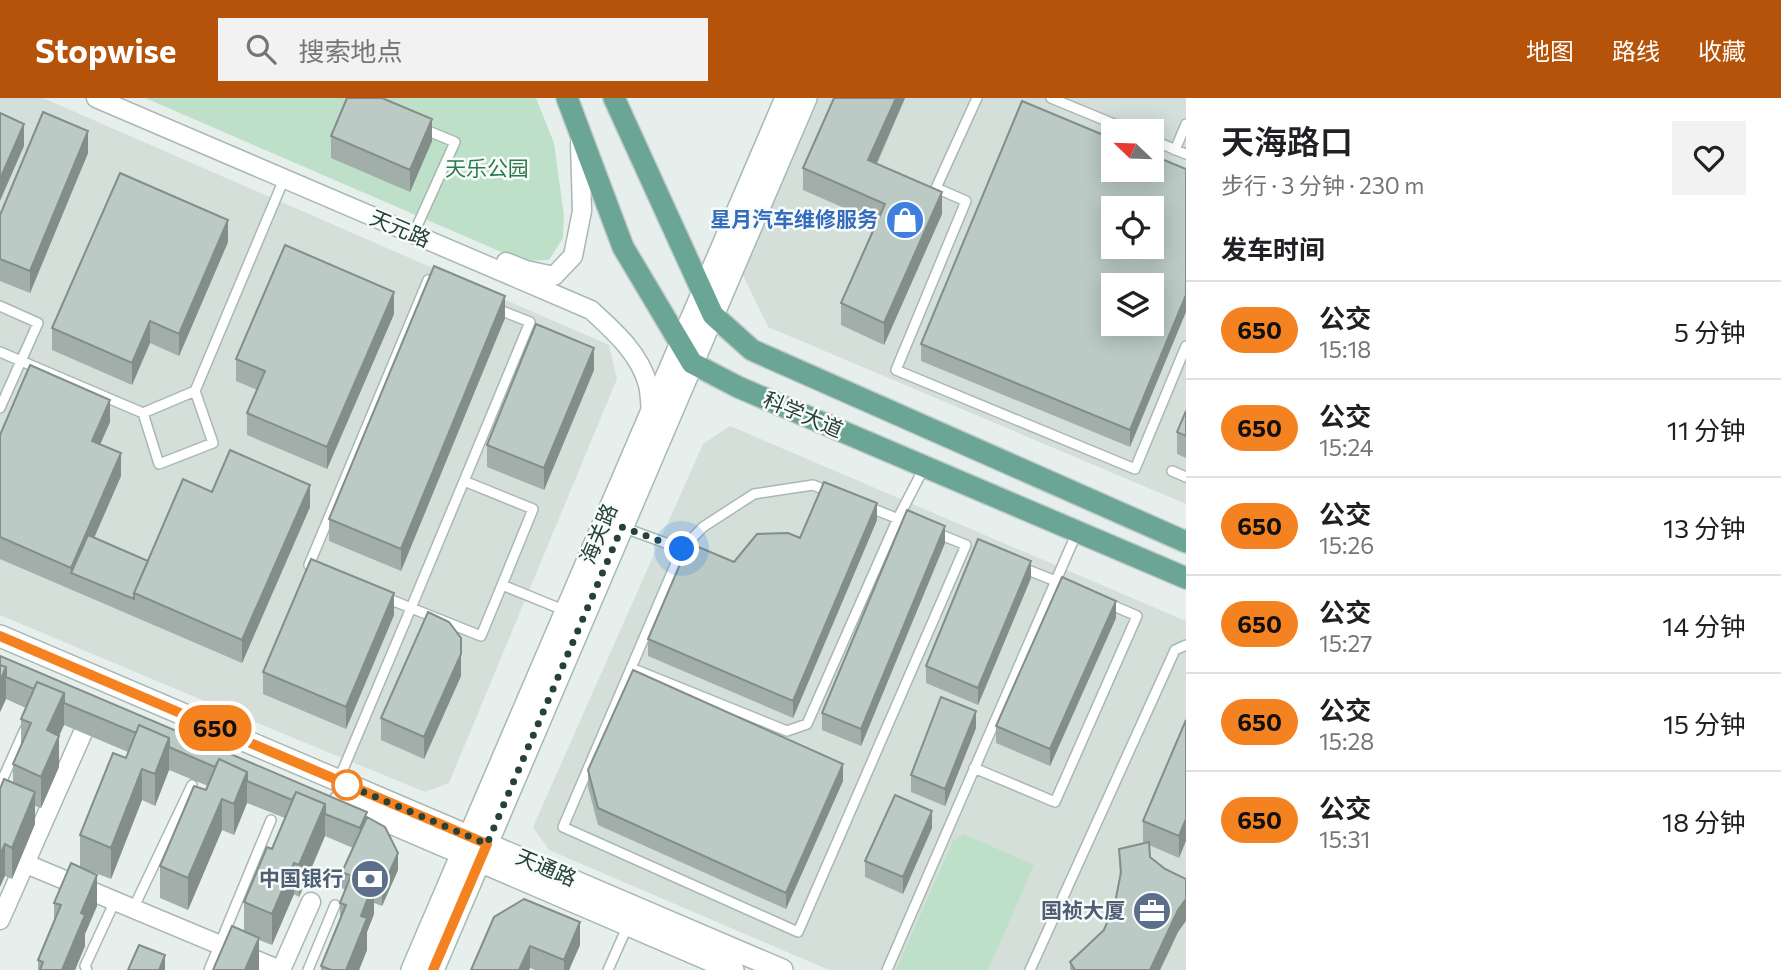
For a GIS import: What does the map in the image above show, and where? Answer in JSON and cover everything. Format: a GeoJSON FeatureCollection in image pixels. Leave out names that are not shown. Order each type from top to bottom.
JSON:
{"type":"FeatureCollection","features":[{"type":"Feature","properties":{"kind":"main road"},"geometry":{"type":"LineString","coordinates":[[567,98],[623,247],[692,363]]}},
{"type":"Feature","properties":{"kind":"main road","name":"科学大道"},"geometry":{"type":"LineString","coordinates":[[614,98],[713,315],[752,350],[1186,542]]}},
{"type":"Feature","properties":{"kind":"main road","name":"海关路"},"geometry":{"type":"LineString","coordinates":[[433,970],[475,849],[566,611],[786,98]]}},
{"type":"Feature","properties":{"kind":"main road","name":"海关路"},"geometry":{"type":"LineString","coordinates":[[412,970],[475,849],[622,527],[806,98]]}},
{"type":"Feature","properties":{"kind":"main road","name":"科学大道"},"geometry":{"type":"LineString","coordinates":[[692,363],[738,387],[1186,578]]}},
{"type":"Feature","properties":{"kind":"main road","name":"天通路"},"geometry":{"type":"LineString","coordinates":[[0,636],[338,781],[628,925],[733,970]]}},
{"type":"Feature","properties":{"kind":"main road","name":"天通路"},"geometry":{"type":"LineString","coordinates":[[0,656],[475,849],[782,970]]}},
{"type":"Feature","properties":{"kind":"street","name":"天元路"},"geometry":{"type":"LineString","coordinates":[[96,98],[284,179],[526,270],[554,276],[573,256],[582,211],[580,132]]}},
{"type":"Feature","properties":{"kind":"street","name":"天元路"},"geometry":{"type":"LineString","coordinates":[[126,98],[591,310],[620,337],[641,367],[648,385],[652,412]]}},
{"type":"Feature","properties":{"kind":"street"},"geometry":{"type":"LineString","coordinates":[[0,920],[99,698]]}},
{"type":"Feature","properties":{"kind":"street"},"geometry":{"type":"LineString","coordinates":[[24,863],[280,970],[312,902]]}},
{"type":"Feature","properties":{"kind":"lane"},"geometry":{"type":"LineString","coordinates":[[977,98],[936,188],[966,201],[896,370],[1135,469],[1186,346]]}},
{"type":"Feature","properties":{"kind":"lane"},"geometry":{"type":"LineString","coordinates":[[1051,98],[1102,119]]}},
{"type":"Feature","properties":{"kind":"lane"},"geometry":{"type":"LineString","coordinates":[[408,122],[455,142],[416,229]]}},
{"type":"Feature","properties":{"kind":"lane"},"geometry":{"type":"LineString","coordinates":[[1175,149],[1186,124]]}},
{"type":"Feature","properties":{"kind":"lane"},"geometry":{"type":"LineString","coordinates":[[1164,145],[1186,154]]}},
{"type":"Feature","properties":{"kind":"lane"},"geometry":{"type":"LineString","coordinates":[[143,413],[159,464],[214,443],[195,391],[284,179]]}},
{"type":"Feature","properties":{"kind":"lane"},"geometry":{"type":"LineString","coordinates":[[322,570],[309,565],[428,280],[453,291]]}},
{"type":"Feature","properties":{"kind":"lane"},"geometry":{"type":"LineString","coordinates":[[0,306],[38,323],[0,408]]}},
{"type":"Feature","properties":{"kind":"lane"},"geometry":{"type":"LineString","coordinates":[[338,781],[530,322],[492,306]]}},
{"type":"Feature","properties":{"kind":"lane"},"geometry":{"type":"LineString","coordinates":[[0,352],[143,413],[195,391]]}},
{"type":"Feature","properties":{"kind":"lane"},"geometry":{"type":"LineString","coordinates":[[631,668],[787,731],[807,724],[898,518],[924,466]]}},
{"type":"Feature","properties":{"kind":"lane"},"geometry":{"type":"LineString","coordinates":[[1172,471],[1186,477]]}},
{"type":"Feature","properties":{"kind":"lane"},"geometry":{"type":"LineString","coordinates":[[373,592],[481,636],[533,509],[464,481]]}},
{"type":"Feature","properties":{"kind":"lane"},"geometry":{"type":"LineString","coordinates":[[837,495],[813,485],[754,494],[703,527],[682,549],[563,827],[798,932],[966,545]]}},
{"type":"Feature","properties":{"kind":"lane"},"geometry":{"type":"LineString","coordinates":[[862,504],[979,550]]}},
{"type":"Feature","properties":{"kind":"lane"},"geometry":{"type":"LineString","coordinates":[[622,527],[682,549]]}},
{"type":"Feature","properties":{"kind":"lane"},"geometry":{"type":"LineString","coordinates":[[887,970],[1077,532]]}},
{"type":"Feature","properties":{"kind":"lane"},"geometry":{"type":"LineString","coordinates":[[1017,565],[1067,586]]}},
{"type":"Feature","properties":{"kind":"lane"},"geometry":{"type":"LineString","coordinates":[[502,585],[566,611]]}},
{"type":"Feature","properties":{"kind":"lane"},"geometry":{"type":"LineString","coordinates":[[974,768],[1055,802],[1138,616],[1102,601]]}},
{"type":"Feature","properties":{"kind":"lane"},"geometry":{"type":"LineString","coordinates":[[1030,970],[1175,650],[1186,645]]}},
{"type":"Feature","properties":{"kind":"lane"},"geometry":{"type":"LineString","coordinates":[[0,785],[30,719]]}},
{"type":"Feature","properties":{"kind":"lane"},"geometry":{"type":"LineString","coordinates":[[134,909],[192,785]]}},
{"type":"Feature","properties":{"kind":"lane"},"geometry":{"type":"LineString","coordinates":[[209,970],[271,820]]}},
{"type":"Feature","properties":{"kind":"lane"},"geometry":{"type":"LineString","coordinates":[[87,970],[85,967],[114,901]]}},
{"type":"Feature","properties":{"kind":"lane"},"geometry":{"type":"LineString","coordinates":[[308,970],[335,905]]}},
{"type":"Feature","properties":{"kind":"lane"},"geometry":{"type":"LineString","coordinates":[[608,970],[628,925]]}},
{"type":"Feature","properties":{"kind":"shaded area"},"geometry":{"type":"Polygon","coordinates":[[[0,98],[43,98],[609,345],[617,379],[449,783],[425,792],[0,615],[0,98]]]}},
{"type":"Feature","properties":{"kind":"shaded area"},"geometry":{"type":"Polygon","coordinates":[[[814,98],[1186,98],[1186,504],[768,327],[740,269],[814,98]]]}},
{"type":"Feature","properties":{"kind":"shaded area"},"geometry":{"type":"Polygon","coordinates":[[[730,426],[1186,621],[1186,970],[829,970],[549,850],[533,827],[703,444],[730,426]]]}},
{"type":"Feature","properties":{"kind":"green space","name":"天乐公园"},"geometry":{"type":"Polygon","coordinates":[[[145,98],[536,98],[554,143],[564,216],[563,238],[549,260],[522,261],[145,98]]]}},
{"type":"Feature","properties":{"kind":"green space"},"geometry":{"type":"Polygon","coordinates":[[[964,834],[1034,865],[988,970],[896,970],[953,841],[964,834]]]}},
{"type":"Feature","properties":{"kind":"building"},"geometry":{"type":"Polygon","coordinates":[[[347,98],[382,98],[432,119],[410,170],[331,136],[347,98]]]}},
{"type":"Feature","properties":{"kind":"building","name":"星月汽车维修服务"},"geometry":{"type":"Polygon","coordinates":[[[834,98],[896,98],[868,160],[942,192],[884,323],[841,303],[885,204],[803,168],[834,98]]]}},
{"type":"Feature","properties":{"kind":"building"},"geometry":{"type":"Polygon","coordinates":[[[1022,101],[1101,134],[1101,182],[1164,182],[1164,160],[1186,169],[1186,295],[1130,430],[921,344],[1022,101]]]}},
{"type":"Feature","properties":{"kind":"building"},"geometry":{"type":"Polygon","coordinates":[[[43,112],[88,131],[30,271],[0,259],[0,215],[43,112]]]}},
{"type":"Feature","properties":{"kind":"building"},"geometry":{"type":"Polygon","coordinates":[[[0,113],[24,124],[0,179],[0,113]]]}},
{"type":"Feature","properties":{"kind":"building"},"geometry":{"type":"Polygon","coordinates":[[[120,173],[228,220],[179,334],[150,321],[132,363],[52,328],[120,173]]]}},
{"type":"Feature","properties":{"kind":"building"},"geometry":{"type":"Polygon","coordinates":[[[285,245],[394,292],[327,447],[247,413],[265,371],[236,359],[285,245]]]}},
{"type":"Feature","properties":{"kind":"building"},"geometry":{"type":"Polygon","coordinates":[[[434,266],[505,296],[401,549],[329,519],[434,266]]]}},
{"type":"Feature","properties":{"kind":"building"},"geometry":{"type":"Polygon","coordinates":[[[536,324],[594,348],[544,468],[487,445],[536,324]]]}},
{"type":"Feature","properties":{"kind":"building"},"geometry":{"type":"Polygon","coordinates":[[[30,365],[110,400],[92,441],[121,453],[71,568],[0,537],[0,435],[30,365]]]}},
{"type":"Feature","properties":{"kind":"building"},"geometry":{"type":"Polygon","coordinates":[[[1186,411],[1186,436],[1177,432],[1186,411]]]}},
{"type":"Feature","properties":{"kind":"building"},"geometry":{"type":"Polygon","coordinates":[[[230,450],[310,485],[242,640],[134,593],[183,479],[212,492],[230,450]]]}},
{"type":"Feature","properties":{"kind":"building"},"geometry":{"type":"Polygon","coordinates":[[[824,482],[877,503],[793,701],[648,639],[689,543],[734,562],[757,534],[788,533],[800,538],[824,482]]]}},
{"type":"Feature","properties":{"kind":"building"},"geometry":{"type":"Polygon","coordinates":[[[907,510],[945,526],[861,729],[822,713],[907,510]]]}},
{"type":"Feature","properties":{"kind":"building"},"geometry":{"type":"Polygon","coordinates":[[[88,535],[148,561],[134,599],[71,573],[88,535]]]}},
{"type":"Feature","properties":{"kind":"building"},"geometry":{"type":"Polygon","coordinates":[[[978,539],[1031,561],[978,688],[926,666],[978,539]]]}},
{"type":"Feature","properties":{"kind":"building"},"geometry":{"type":"Polygon","coordinates":[[[311,559],[394,593],[346,707],[263,672],[311,559]]]}},
{"type":"Feature","properties":{"kind":"building"},"geometry":{"type":"Polygon","coordinates":[[[1062,577],[1116,601],[1050,749],[996,726],[1062,577]]]}},
{"type":"Feature","properties":{"kind":"building"},"geometry":{"type":"Polygon","coordinates":[[[428,612],[449,622],[461,638],[461,654],[424,737],[381,718],[428,612]]]}},
{"type":"Feature","properties":{"kind":"building"},"geometry":{"type":"Polygon","coordinates":[[[0,656],[367,812],[360,828],[325,814],[325,804],[296,792],[292,800],[247,781],[247,772],[219,759],[215,767],[169,747],[169,738],[139,725],[136,733],[64,703],[64,693],[37,682],[34,689],[6,677],[6,667],[0,665],[0,656]]]}},
{"type":"Feature","properties":{"kind":"building"},"geometry":{"type":"Polygon","coordinates":[[[0,665],[6,667],[0,681],[0,665]]]}},
{"type":"Feature","properties":{"kind":"building"},"geometry":{"type":"Polygon","coordinates":[[[633,670],[843,764],[786,893],[598,808],[588,770],[633,670]]]}},
{"type":"Feature","properties":{"kind":"building"},"geometry":{"type":"Polygon","coordinates":[[[37,682],[64,693],[47,730],[59,736],[41,777],[13,764],[31,723],[21,719],[37,682]]]}},
{"type":"Feature","properties":{"kind":"building"},"geometry":{"type":"Polygon","coordinates":[[[941,697],[976,711],[945,789],[911,775],[941,697]]]}},
{"type":"Feature","properties":{"kind":"building"},"geometry":{"type":"Polygon","coordinates":[[[1186,720],[1186,819],[1179,836],[1143,821],[1186,720]]]}},
{"type":"Feature","properties":{"kind":"building"},"geometry":{"type":"Polygon","coordinates":[[[139,725],[169,738],[155,774],[142,769],[111,848],[80,835],[113,753],[126,758],[139,725]]]}},
{"type":"Feature","properties":{"kind":"building"},"geometry":{"type":"Polygon","coordinates":[[[219,759],[247,772],[234,804],[222,799],[188,878],[160,866],[194,786],[206,790],[219,759]]]}},
{"type":"Feature","properties":{"kind":"building"},"geometry":{"type":"Polygon","coordinates":[[[4,779],[35,792],[12,848],[5,844],[0,855],[0,789],[4,779]]]}},
{"type":"Feature","properties":{"kind":"building"},"geometry":{"type":"Polygon","coordinates":[[[296,792],[325,804],[299,865],[294,863],[272,914],[244,902],[267,847],[272,849],[296,792]]]}},
{"type":"Feature","properties":{"kind":"building"},"geometry":{"type":"Polygon","coordinates":[[[895,795],[932,811],[903,877],[865,861],[895,795]]]}},
{"type":"Feature","properties":{"kind":"building","name":"中国银行"},"geometry":{"type":"Polygon","coordinates":[[[367,817],[385,827],[398,853],[382,889],[374,886],[374,882],[342,872],[367,817]]]}},
{"type":"Feature","properties":{"kind":"building","name":"国祯大厦"},"geometry":{"type":"Polygon","coordinates":[[[1149,842],[1150,857],[1165,869],[1186,879],[1186,899],[1178,910],[1150,970],[1075,970],[1070,962],[1104,930],[1115,903],[1121,872],[1119,849],[1149,842]]]}},
{"type":"Feature","properties":{"kind":"building"},"geometry":{"type":"Polygon","coordinates":[[[71,863],[97,875],[81,913],[85,915],[62,970],[40,970],[43,962],[38,960],[61,905],[54,903],[71,863]]]}},
{"type":"Feature","properties":{"kind":"building"},"geometry":{"type":"Polygon","coordinates":[[[352,873],[374,882],[361,916],[367,918],[346,970],[331,970],[321,966],[346,905],[340,903],[352,873]]]}},
{"type":"Feature","properties":{"kind":"building"},"geometry":{"type":"Polygon","coordinates":[[[524,899],[580,922],[564,960],[530,946],[519,970],[471,970],[494,917],[524,899]]]}},
{"type":"Feature","properties":{"kind":"building"},"geometry":{"type":"Polygon","coordinates":[[[232,926],[259,938],[245,970],[213,970],[232,926]]]}},
{"type":"Feature","properties":{"kind":"building"},"geometry":{"type":"Polygon","coordinates":[[[139,945],[165,955],[159,970],[128,970],[139,945]]]}},
{"type":"Feature","properties":{"kind":"bus line","name":"650"},"geometry":{"type":"LineString","coordinates":[[0,636],[487,844],[433,970]]}},
{"type":"Feature","properties":{"kind":"place","name":"星月汽车维修服务"},"geometry":{"type":"Point","coordinates":[905,220]}},
{"type":"Feature","properties":{"kind":"place","name":"中国银行"},"geometry":{"type":"Point","coordinates":[370,879]}},
{"type":"Feature","properties":{"kind":"place","name":"国祯大厦"},"geometry":{"type":"Point","coordinates":[1152,911]}},
{"type":"Feature","properties":{"kind":"route"},"geometry":{"type":"LineString","coordinates":[[347,785],[338,781],[487,844],[622,527],[682,549]]}}]}
